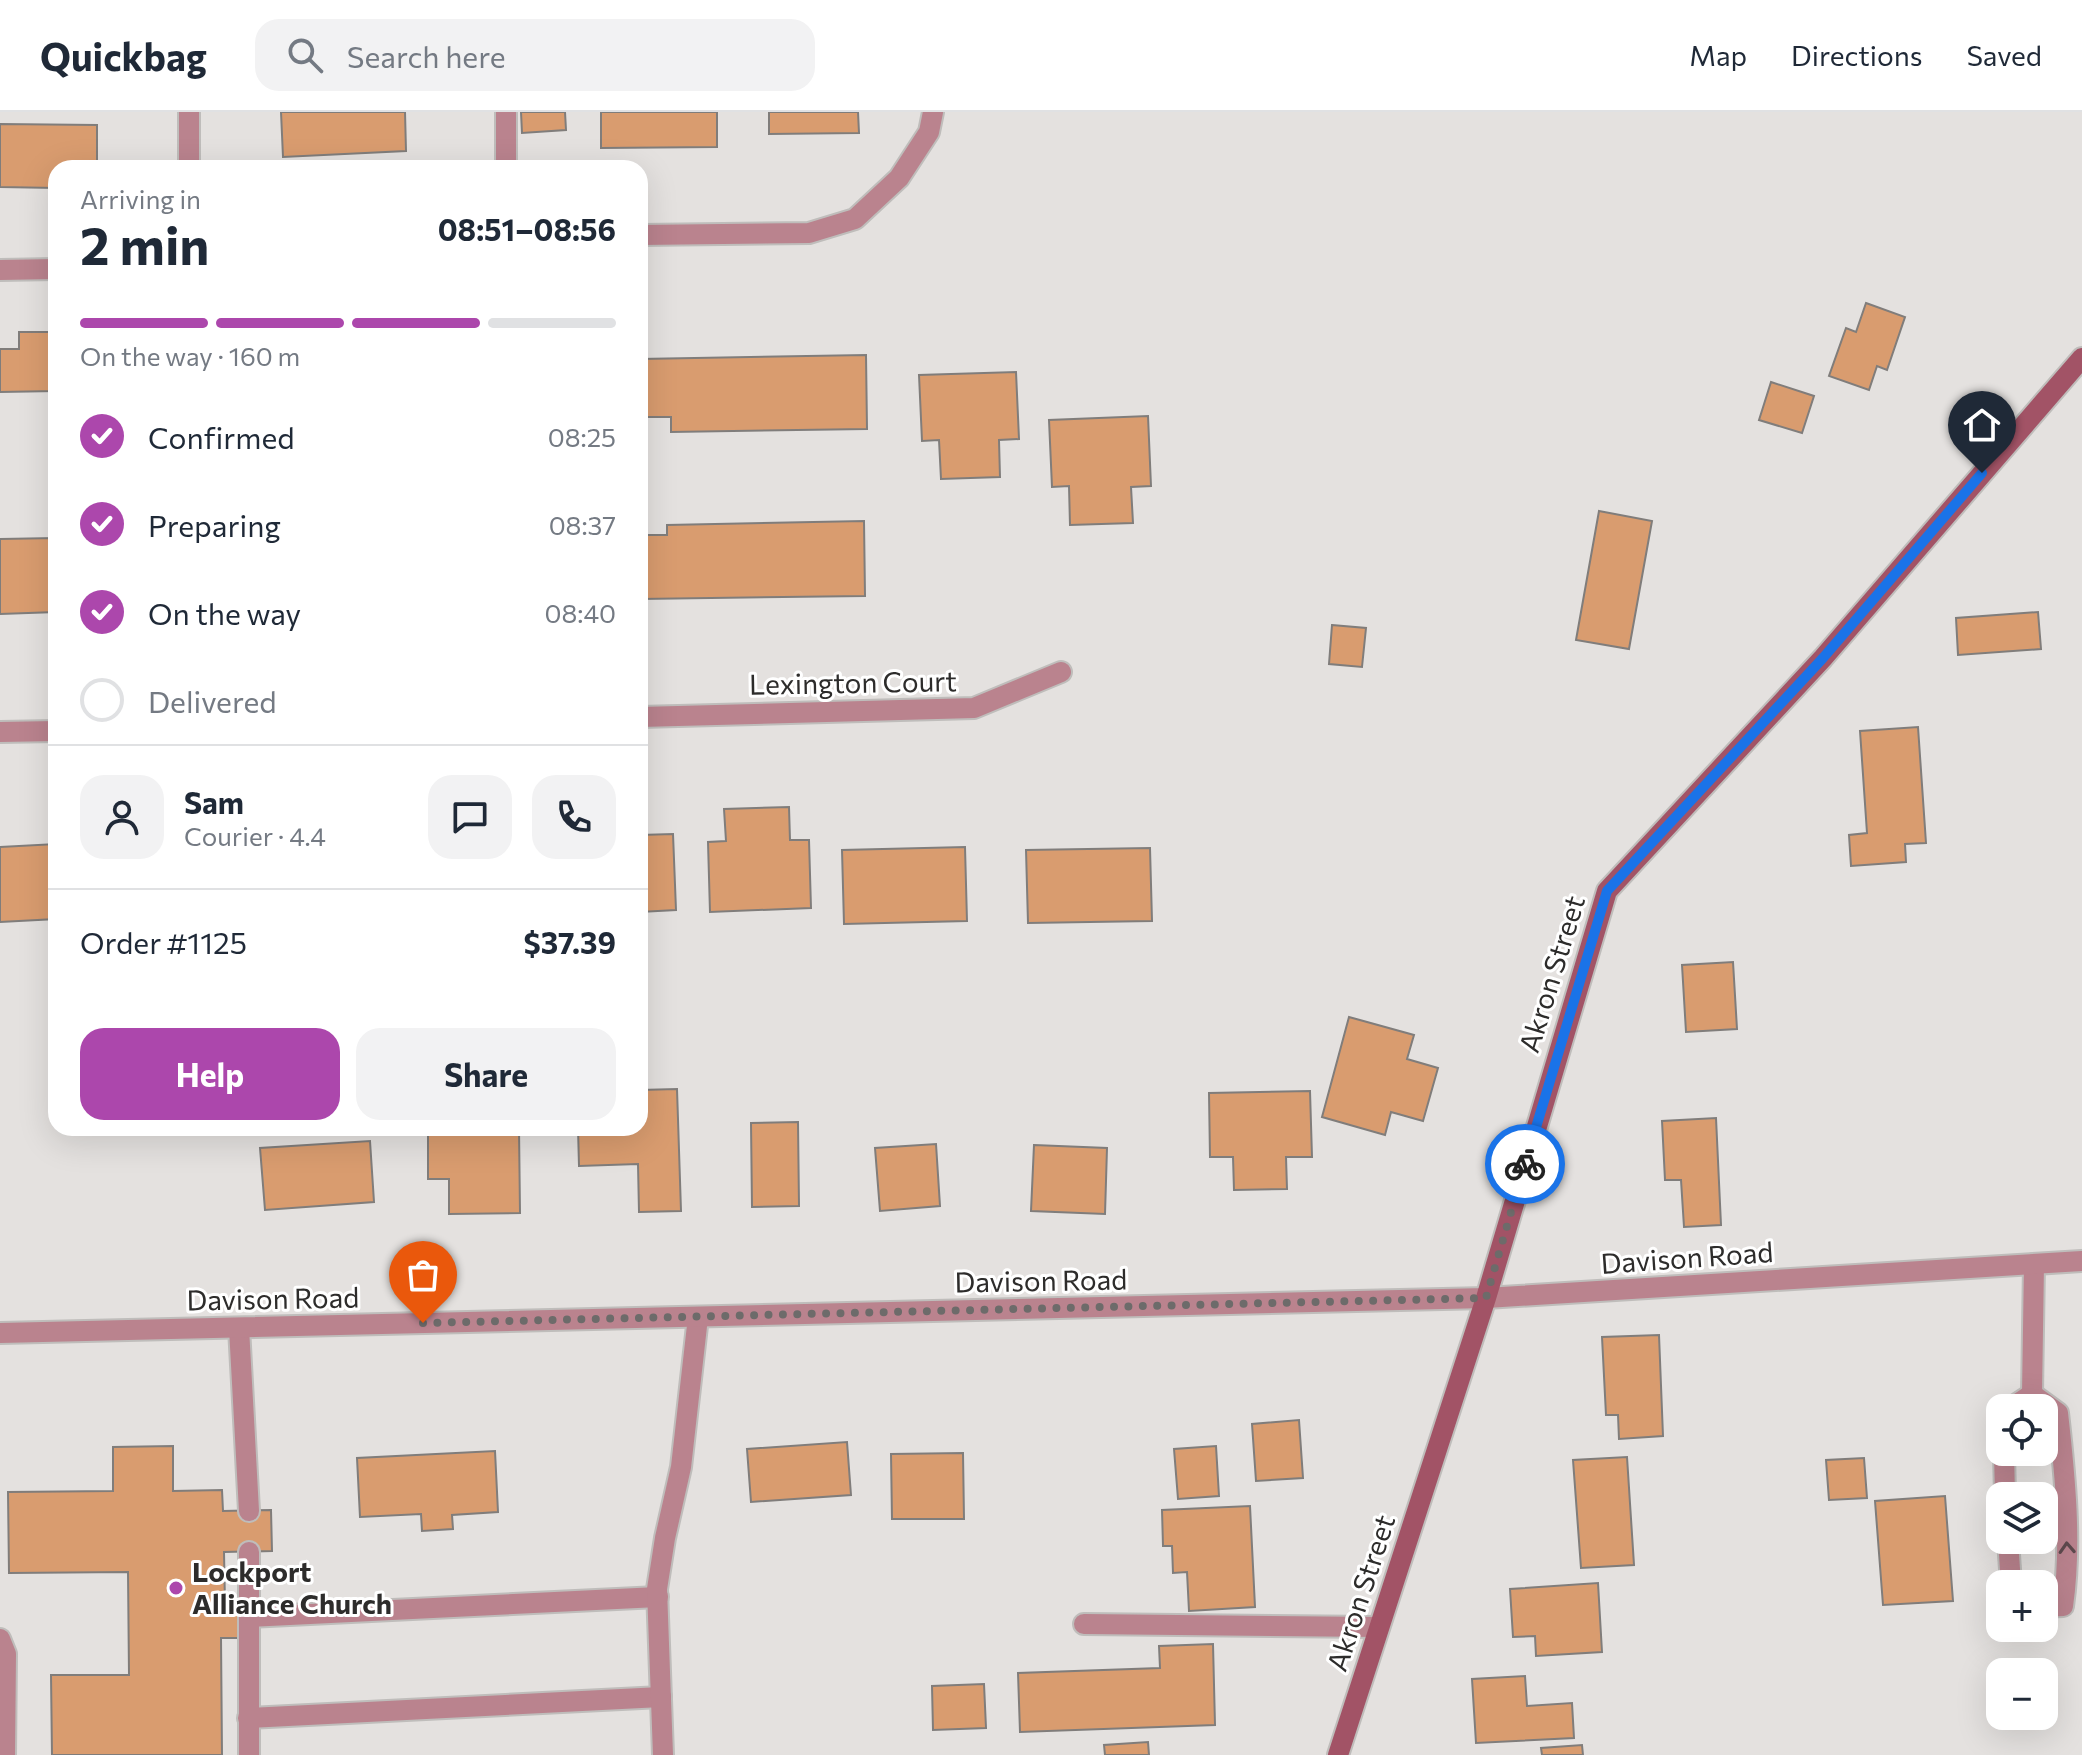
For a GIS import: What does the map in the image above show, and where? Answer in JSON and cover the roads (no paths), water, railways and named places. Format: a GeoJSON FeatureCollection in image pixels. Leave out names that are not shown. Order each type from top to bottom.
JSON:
{"type":"FeatureCollection","features":[{"type":"Feature","properties":{"kind":"main road","name":"Akron Street"},"geometry":{"type":"LineString","coordinates":[[1338,1755],[1486,1298],[1607,891],[1823,658],[2082,358]]}},
{"type":"Feature","properties":{"kind":"street"},"geometry":{"type":"LineString","coordinates":[[189,112],[189,160]]}},
{"type":"Feature","properties":{"kind":"street"},"geometry":{"type":"LineString","coordinates":[[506,112],[506,160]]}},
{"type":"Feature","properties":{"kind":"street"},"geometry":{"type":"LineString","coordinates":[[648,235],[809,233],[855,219],[899,178],[929,132],[933,112]]}},
{"type":"Feature","properties":{"kind":"street"},"geometry":{"type":"LineString","coordinates":[[0,270],[48,269]]}},
{"type":"Feature","properties":{"kind":"street","name":"Lexington Court"},"geometry":{"type":"LineString","coordinates":[[648,717],[974,708],[1061,672]]}},
{"type":"Feature","properties":{"kind":"street"},"geometry":{"type":"LineString","coordinates":[[0,732],[48,731]]}},
{"type":"Feature","properties":{"kind":"street","name":"Davison Road"},"geometry":{"type":"LineString","coordinates":[[0,1333],[1486,1298],[2082,1261]]}},
{"type":"Feature","properties":{"kind":"street"},"geometry":{"type":"LineString","coordinates":[[2032,1394],[2034,1264]]}},
{"type":"Feature","properties":{"kind":"street"},"geometry":{"type":"LineString","coordinates":[[663,1755],[657,1589],[681,1467],[698,1317]]}},
{"type":"Feature","properties":{"kind":"street"},"geometry":{"type":"LineString","coordinates":[[239,1328],[249,1511]]}},
{"type":"Feature","properties":{"kind":"street"},"geometry":{"type":"LineString","coordinates":[[2058,1413],[2068,1573],[2063,1606],[2058,1606]]}},
{"type":"Feature","properties":{"kind":"street"},"geometry":{"type":"LineString","coordinates":[[249,1552],[249,1755]]}},
{"type":"Feature","properties":{"kind":"street"},"geometry":{"type":"LineString","coordinates":[[249,1617],[658,1597]]}},
{"type":"Feature","properties":{"kind":"street"},"geometry":{"type":"LineString","coordinates":[[1084,1624],[1379,1627]]}},
{"type":"Feature","properties":{"kind":"street"},"geometry":{"type":"LineString","coordinates":[[0,1639],[6,1654],[5,1755]]}},
{"type":"Feature","properties":{"kind":"street"},"geometry":{"type":"LineString","coordinates":[[248,1718],[661,1697]]}},
{"type":"Feature","properties":{"kind":"place","name":"Lockport Alliance Church"},"geometry":{"type":"Point","coordinates":[176,1588]}}]}
